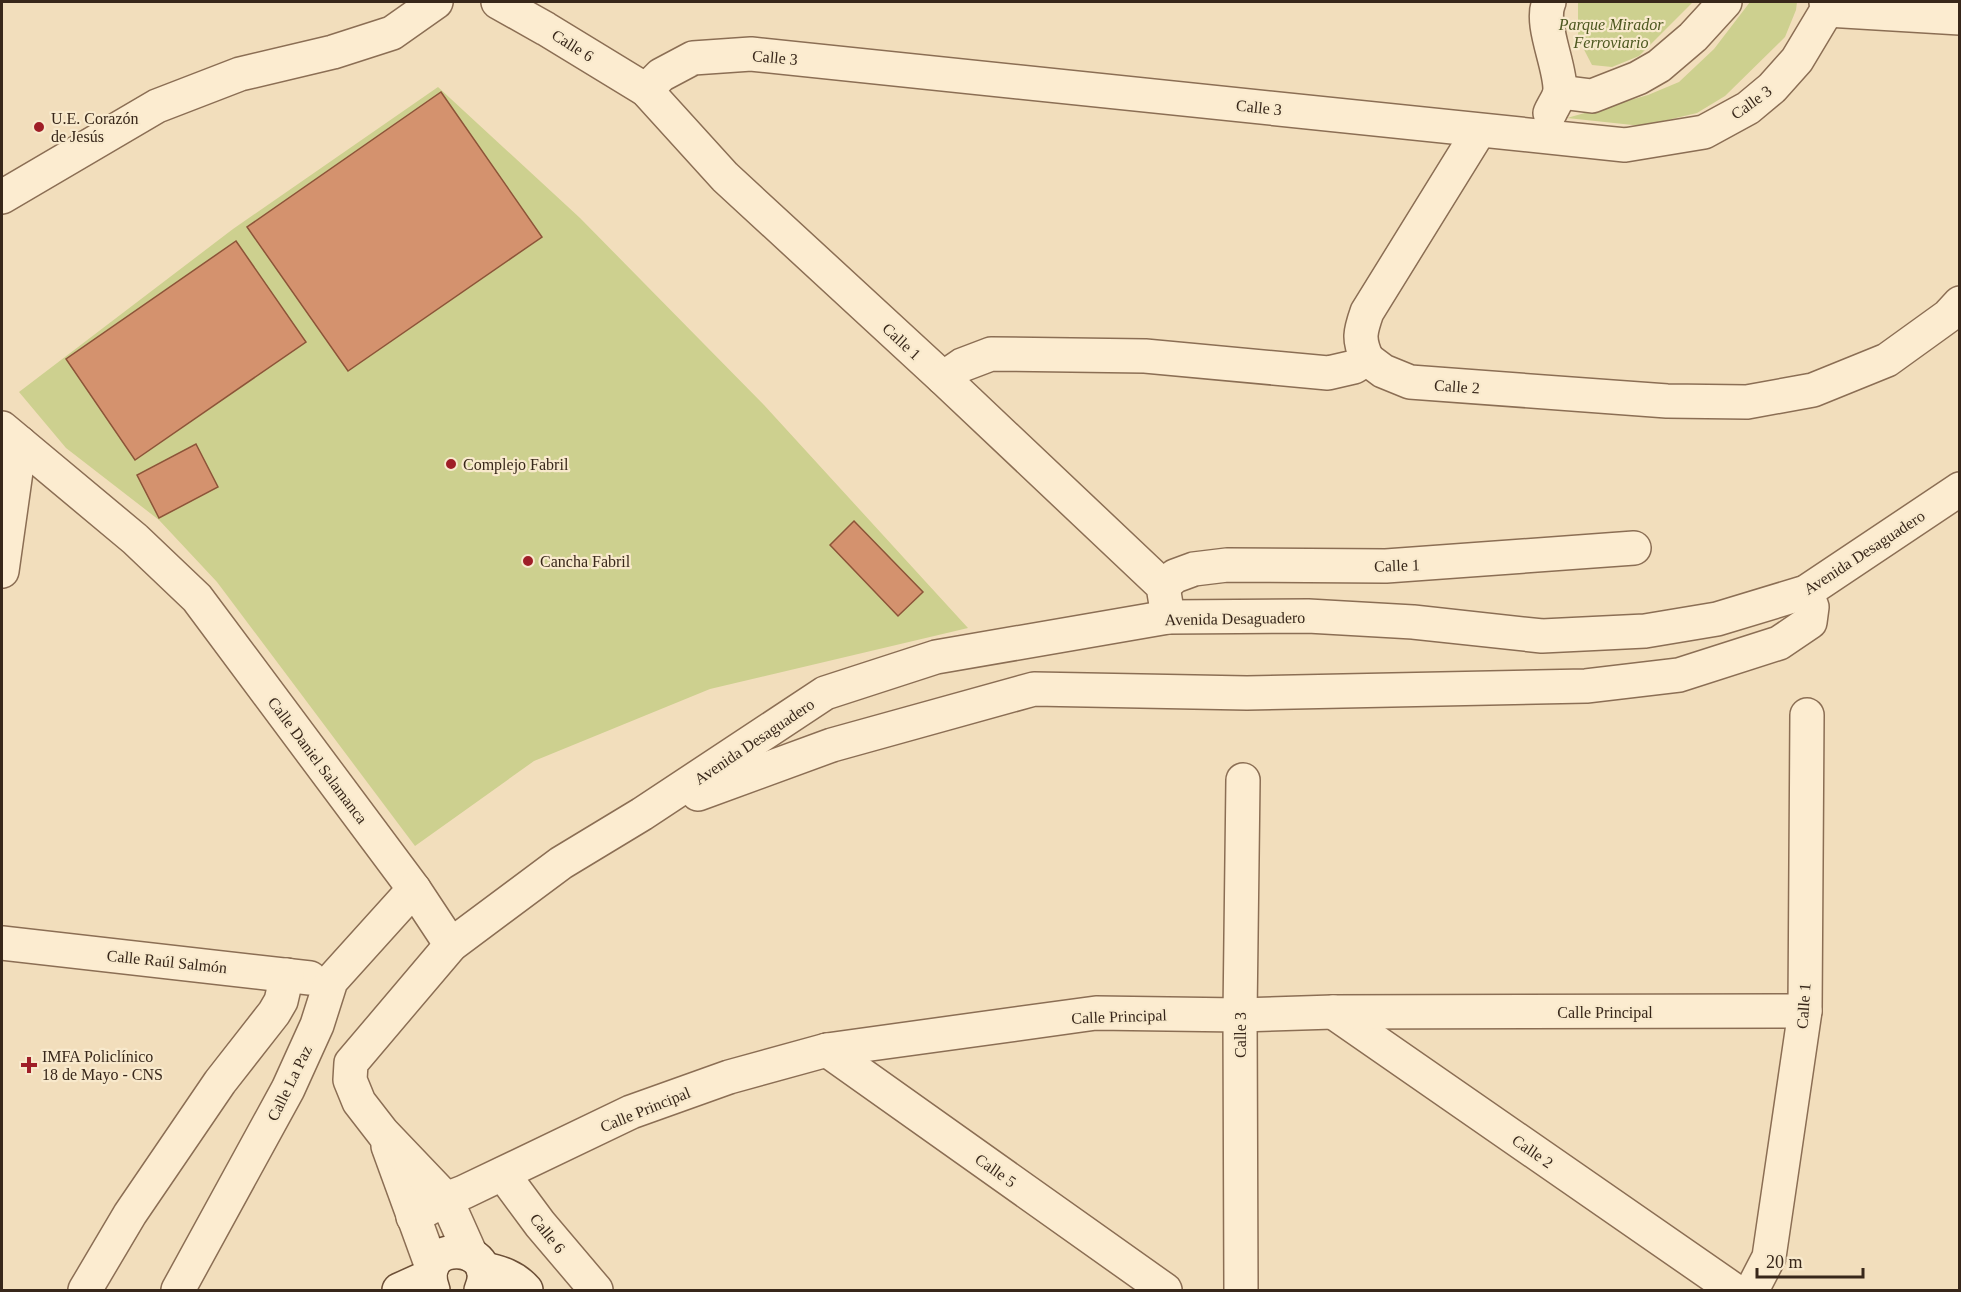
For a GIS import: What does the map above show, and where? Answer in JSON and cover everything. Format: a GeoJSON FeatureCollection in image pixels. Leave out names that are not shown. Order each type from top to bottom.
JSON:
{"type":"FeatureCollection","features":[{"type":"Feature","properties":{"kind":"street"},"geometry":{"type":"LineString","coordinates":[[2,197],[157,106],[240,74],[333,52],[392,33],[436,2]]}},
{"type":"Feature","properties":{"kind":"street","name":"Calle 6"},"geometry":{"type":"LineString","coordinates":[[498,2],[546,28],[646,90]]}},
{"type":"Feature","properties":{"kind":"street"},"geometry":{"type":"LineString","coordinates":[[1526,135],[1550,114],[1560,92],[1549,34],[1546,7],[1549,2]]}},
{"type":"Feature","properties":{"kind":"street"},"geometry":{"type":"LineString","coordinates":[[1560,92],[1592,96],[1638,78],[1659,66],[1693,37],[1725,2]]}},
{"type":"Feature","properties":{"kind":"street","name":"Calle 3"},"geometry":{"type":"LineString","coordinates":[[646,90],[661,75],[693,58],[751,54],[1625,145],[1704,132],[1748,108],[1772,88],[1797,60],[1826,6],[1959,18]]}},
{"type":"Feature","properties":{"kind":"street","name":"Calle 1"},"geometry":{"type":"LineString","coordinates":[[646,90],[725,177],[943,378],[1166,602],[1175,576],[1194,569],[1227,565],[1386,566],[1634,548]]}},
{"type":"Feature","properties":{"kind":"street"},"geometry":{"type":"LineString","coordinates":[[943,378],[962,365],[991,354],[1145,356],[1328,373],[1354,367],[1367,359],[1360,344],[1361,330],[1367,312],[1479,131]]}},
{"type":"Feature","properties":{"kind":"street","name":"Calle 2"},"geometry":{"type":"LineString","coordinates":[[1367,359],[1383,371],[1410,382],[1667,401],[1746,402],[1813,390],[1887,360],[1948,316],[1959,303]]}},
{"type":"Feature","properties":{"kind":"street"},"geometry":{"type":"LineString","coordinates":[[2,571],[11,435]]}},
{"type":"Feature","properties":{"kind":"street","name":"Calle Daniel Salamanca"},"geometry":{"type":"LineString","coordinates":[[11,435],[135,539],[197,598],[414,889],[450,945]]}},
{"type":"Feature","properties":{"kind":"street","name":"Avenida Desaguadero"},"geometry":{"type":"LineString","coordinates":[[450,945],[561,863],[642,814],[825,693],[936,657],[1166,602],[1308,616],[1413,622],[1542,636],[1645,631],[1717,620],[1806,592],[1959,489]]}},
{"type":"Feature","properties":{"kind":"street"},"geometry":{"type":"LineString","coordinates":[[642,814],[832,745],[1034,689],[1247,693],[1586,686],[1679,675],[1779,643],[1810,622],[1812,606],[1806,592]]}},
{"type":"Feature","properties":{"kind":"street","name":"Calle 1"},"geometry":{"type":"LineString","coordinates":[[1752,1290],[1769,1257],[1804,1011],[1808,715]]}},
{"type":"Feature","properties":{"kind":"street","name":"Calle 3"},"geometry":{"type":"LineString","coordinates":[[1241,1290],[1239,1015],[1243,780]]}},
{"type":"Feature","properties":{"kind":"street","name":"Calle La Paz"},"geometry":{"type":"LineString","coordinates":[[178,1290],[288,1089],[317,1025],[332,981],[414,889]]}},
{"type":"Feature","properties":{"kind":"street","name":"Calle Raúl Salmón"},"geometry":{"type":"LineString","coordinates":[[2,943],[332,981]]}},
{"type":"Feature","properties":{"kind":"street"},"geometry":{"type":"LineString","coordinates":[[450,945],[351,1063],[350,1080],[359,1102],[383,1133],[455,1196],[479,1271]]}},
{"type":"Feature","properties":{"kind":"street"},"geometry":{"type":"LineString","coordinates":[[85,1290],[130,1214],[220,1082],[274,1013],[281,1001],[287,975]]}},
{"type":"Feature","properties":{"kind":"street","name":"Calle Principal"},"geometry":{"type":"LineString","coordinates":[[413,1217],[631,1112],[729,1077],[827,1050],[1096,1013],[1239,1015],[1333,1012],[1804,1011]]}},
{"type":"Feature","properties":{"kind":"street","name":"Calle 2"},"geometry":{"type":"LineString","coordinates":[[1333,1012],[1734,1290]]}},
{"type":"Feature","properties":{"kind":"street","name":"Calle 5"},"geometry":{"type":"LineString","coordinates":[[827,1050],[1165,1290]]}},
{"type":"Feature","properties":{"kind":"street"},"geometry":{"type":"LineString","coordinates":[[383,1133],[432,1278]]}},
{"type":"Feature","properties":{"kind":"street","name":"Calle 6"},"geometry":{"type":"LineString","coordinates":[[504,1174],[540,1224],[596,1290]]}},
{"type":"Feature","properties":{"kind":"street"},"geometry":{"type":"LineString","coordinates":[[399,1290],[432,1278],[444,1254],[462,1251],[479,1271],[500,1272],[519,1282],[526,1290]]}},
{"type":"Feature","properties":{"kind":"green space","name":"Parque Mirador Ferroviario"},"geometry":{"type":"Polygon","coordinates":[[[1578,2],[1693,2],[1639,56],[1612,67],[1592,65],[1578,38],[1578,2]]]}},
{"type":"Feature","properties":{"kind":"green space","name":"Parque Mirador Ferroviario"},"geometry":{"type":"Polygon","coordinates":[[[1750,2],[1797,2],[1785,37],[1725,96],[1697,113],[1642,126],[1567,118],[1648,95],[1679,82],[1714,49],[1750,2]]]}},
{"type":"Feature","properties":{"kind":"green space","name":"Complejo Fabril"},"geometry":{"type":"Polygon","coordinates":[[[438,87],[580,218],[764,405],[968,628],[710,689],[534,761],[415,846],[217,582],[159,520],[66,448],[19,392],[233,229],[438,87]]]}},
{"type":"Feature","properties":{"kind":"building"},"geometry":{"type":"Polygon","coordinates":[[[441,92],[542,237],[348,371],[247,227],[441,92]]]}},
{"type":"Feature","properties":{"kind":"building"},"geometry":{"type":"Polygon","coordinates":[[[236,241],[306,342],[135,460],[66,359],[236,241]]]}},
{"type":"Feature","properties":{"kind":"building"},"geometry":{"type":"Polygon","coordinates":[[[196,444],[218,487],[159,518],[137,475],[196,444]]]}},
{"type":"Feature","properties":{"kind":"building"},"geometry":{"type":"Polygon","coordinates":[[[854,521],[923,592],[898,616],[830,545],[854,521]]]}},
{"type":"Feature","properties":{"kind":"place","name":"U.E. Corazón de Jesús"},"geometry":{"type":"Point","coordinates":[39,127]}},
{"type":"Feature","properties":{"kind":"place","name":"Complejo Fabril"},"geometry":{"type":"Point","coordinates":[451,464]}},
{"type":"Feature","properties":{"kind":"place","name":"Cancha Fabril"},"geometry":{"type":"Point","coordinates":[528,561]}},
{"type":"Feature","properties":{"kind":"place","name":"IMFA Policlínico 18 de Mayo - CNS"},"geometry":{"type":"Point","coordinates":[29,1065]}}]}
